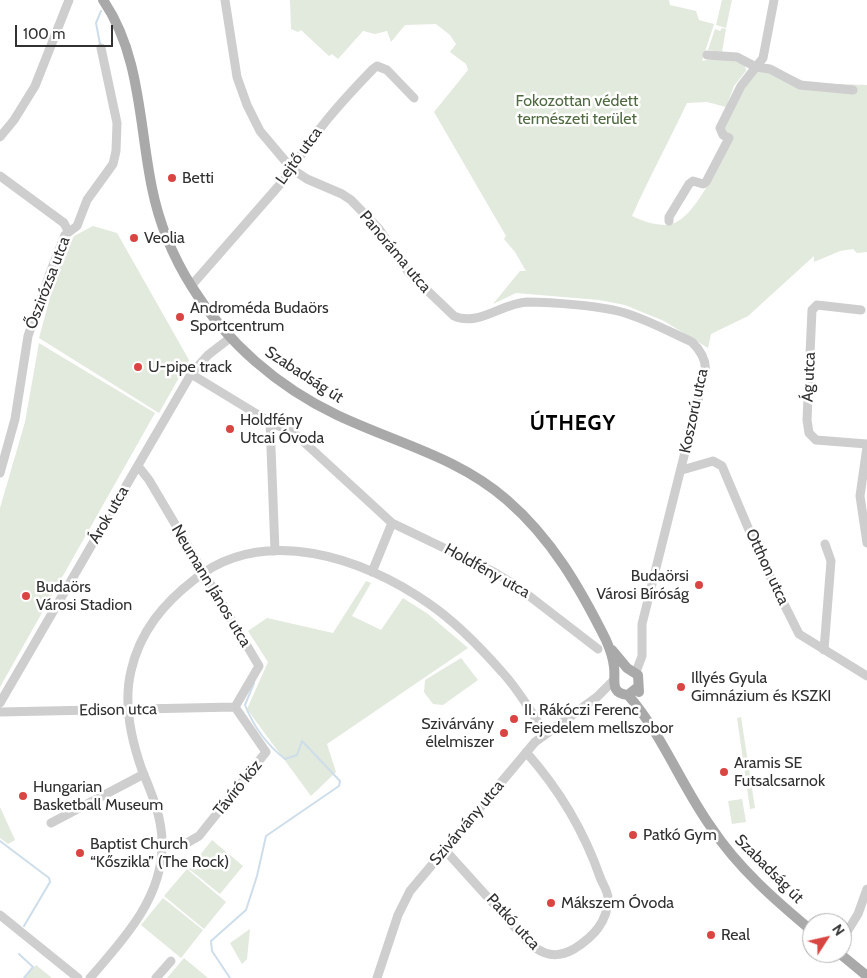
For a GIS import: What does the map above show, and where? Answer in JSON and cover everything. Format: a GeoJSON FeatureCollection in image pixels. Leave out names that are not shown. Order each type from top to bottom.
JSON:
{"type":"FeatureCollection","features":[{"type":"Feature","properties":{"kind":"main road","name":"Szabadság út"},"geometry":{"type":"LineString","coordinates":[[103,0],[122,40],[134,77],[152,189],[160,220],[191,286],[230,338],[264,370],[311,402],[338,416],[413,445],[460,467],[506,499],[542,536],[568,570],[609,647],[640,679],[638,687],[648,722]]}},
{"type":"Feature","properties":{"kind":"main road","name":"Szabadság út"},"geometry":{"type":"LineString","coordinates":[[609,647],[618,691]]}},
{"type":"Feature","properties":{"kind":"main road"},"geometry":{"type":"LineString","coordinates":[[614,678],[618,671],[632,670]]}},
{"type":"Feature","properties":{"kind":"main road"},"geometry":{"type":"LineString","coordinates":[[618,691],[628,694],[638,687]]}},
{"type":"Feature","properties":{"kind":"main road","name":"Szabadság út"},"geometry":{"type":"LineString","coordinates":[[628,694],[648,722],[707,822],[720,840],[770,896],[802,923]]}},
{"type":"Feature","properties":{"kind":"main road"},"geometry":{"type":"LineString","coordinates":[[851,963],[867,976]]}},
{"type":"Feature","properties":{"kind":"street"},"geometry":{"type":"LineString","coordinates":[[0,137],[14,120],[35,86],[69,0]]}},
{"type":"Feature","properties":{"kind":"street","name":"Panoráma utca"},"geometry":{"type":"LineString","coordinates":[[226,0],[234,62],[247,105],[260,131],[292,169],[307,179],[342,194],[351,200],[379,229],[409,273],[454,316],[460,319],[477,318],[505,306]]}},
{"type":"Feature","properties":{"kind":"street"},"geometry":{"type":"LineString","coordinates":[[669,221],[689,184],[693,181],[703,184],[710,175],[729,138],[723,135],[720,128],[741,86],[765,53],[774,0]]}},
{"type":"Feature","properties":{"kind":"street","name":"Őszirózsa utca"},"geometry":{"type":"LineString","coordinates":[[0,473],[15,419],[28,336],[62,241],[68,231],[77,226],[87,200],[113,164],[116,151],[117,123],[101,48]]}},
{"type":"Feature","properties":{"kind":"street"},"geometry":{"type":"LineString","coordinates":[[707,55],[737,57],[756,66],[770,69],[800,85],[853,90]]}},
{"type":"Feature","properties":{"kind":"street","name":"Lejtő utca"},"geometry":{"type":"LineString","coordinates":[[191,286],[292,169],[294,163],[323,123],[378,66],[387,70],[414,98]]}},
{"type":"Feature","properties":{"kind":"street"},"geometry":{"type":"LineString","coordinates":[[0,176],[64,224],[68,231]]}},
{"type":"Feature","properties":{"kind":"street","name":"Koszorú utca"},"geometry":{"type":"LineString","coordinates":[[505,306],[528,302],[617,310],[692,342],[698,348],[706,368],[642,624],[642,656],[632,670]]}},
{"type":"Feature","properties":{"kind":"street","name":"Ág utca"},"geometry":{"type":"LineString","coordinates":[[861,310],[817,305],[812,310],[807,420],[809,434],[816,440],[867,446]]}},
{"type":"Feature","properties":{"kind":"street","name":"Árok utca"},"geometry":{"type":"LineString","coordinates":[[0,703],[190,374],[208,354],[230,338]]}},
{"type":"Feature","properties":{"kind":"street","name":"Holdfény utca"},"geometry":{"type":"LineString","coordinates":[[190,374],[270,422],[293,432],[392,523],[494,572],[515,585],[598,649]]}},
{"type":"Feature","properties":{"kind":"street"},"geometry":{"type":"LineString","coordinates":[[270,422],[275,551]]}},
{"type":"Feature","properties":{"kind":"street"},"geometry":{"type":"LineString","coordinates":[[867,446],[860,496],[867,543]]}},
{"type":"Feature","properties":{"kind":"street","name":"Otthon utca"},"geometry":{"type":"LineString","coordinates":[[682,470],[711,461],[722,466],[760,556],[795,628],[804,637],[867,676]]}},
{"type":"Feature","properties":{"kind":"street","name":"Neumann János utca"},"geometry":{"type":"LineString","coordinates":[[138,466],[149,480],[202,573],[259,666],[236,707]]}},
{"type":"Feature","properties":{"kind":"street"},"geometry":{"type":"LineString","coordinates":[[372,572],[392,523]]}},
{"type":"Feature","properties":{"kind":"street"},"geometry":{"type":"LineString","coordinates":[[824,650],[831,561],[825,544]]}},
{"type":"Feature","properties":{"kind":"street"},"geometry":{"type":"LineString","coordinates":[[90,978],[136,922],[152,894],[160,870],[162,845],[158,816],[135,750],[129,724],[128,709],[131,671],[146,632],[162,608],[202,573],[239,556],[275,551],[325,555],[372,572],[414,594],[455,624],[503,673],[546,733]]}},
{"type":"Feature","properties":{"kind":"street","name":"Szivárvány utca"},"geometry":{"type":"LineString","coordinates":[[377,978],[410,891],[526,752],[546,733],[597,697],[614,678]]}},
{"type":"Feature","properties":{"kind":"street","name":"Szivárvány utca"},"geometry":{"type":"LineString","coordinates":[[597,697],[618,691]]}},
{"type":"Feature","properties":{"kind":"street","name":"Edison utca"},"geometry":{"type":"LineString","coordinates":[[0,712],[236,707]]}},
{"type":"Feature","properties":{"kind":"street","name":"Távíró köz"},"geometry":{"type":"LineString","coordinates":[[162,845],[185,844],[200,836],[266,752],[236,707]]}},
{"type":"Feature","properties":{"kind":"street","name":"Patkó utca"},"geometry":{"type":"LineString","coordinates":[[444,850],[539,952],[553,956],[571,950],[592,935],[603,923],[608,896],[591,849],[563,803],[526,752]]}},
{"type":"Feature","properties":{"kind":"street"},"geometry":{"type":"LineString","coordinates":[[51,823],[144,774]]}},
{"type":"Feature","properties":{"kind":"street"},"geometry":{"type":"LineString","coordinates":[[852,924],[858,914],[867,889]]}},
{"type":"Feature","properties":{"kind":"street"},"geometry":{"type":"LineString","coordinates":[[0,916],[78,978]]}},
{"type":"Feature","properties":{"kind":"street"},"geometry":{"type":"LineString","coordinates":[[156,978],[171,961]]}},
{"type":"Feature","properties":{"kind":"green space","name":"Fokozottan védett természeti terület"},"geometry":{"type":"Polygon","coordinates":[[[290,0],[669,0],[670,5],[696,11],[699,20],[714,24],[702,61],[728,59],[745,65],[746,71],[734,86],[726,107],[707,102],[687,103],[632,216],[657,224],[666,225],[676,222],[686,215],[703,193],[728,145],[721,134],[755,68],[768,65],[808,83],[867,85],[867,252],[857,253],[853,249],[840,251],[814,262],[814,256],[748,316],[711,334],[708,348],[664,321],[625,305],[599,300],[516,293],[493,304],[520,271],[526,271],[515,252],[504,239],[506,236],[434,112],[468,70],[466,64],[450,52],[456,44],[450,35],[436,24],[405,25],[391,42],[387,31],[375,34],[363,31],[338,59],[332,54],[329,56],[301,30],[298,32],[291,29],[290,0]]]}},
{"type":"Feature","properties":{"kind":"green space"},"geometry":{"type":"Polygon","coordinates":[[[722,0],[732,0],[726,28],[716,25],[722,0]]]}},
{"type":"Feature","properties":{"kind":"green space"},"geometry":{"type":"Polygon","coordinates":[[[722,28],[726,29],[722,52],[708,50],[715,29],[720,31],[722,28]]]}},
{"type":"Feature","properties":{"kind":"green space"},"geometry":{"type":"Polygon","coordinates":[[[93,226],[117,233],[189,360],[159,413],[39,338],[58,268],[74,236],[93,226]]]}},
{"type":"Feature","properties":{"kind":"green space","name":"Budaörs Városi Stadion"},"geometry":{"type":"Polygon","coordinates":[[[39,343],[155,413],[0,687],[0,508],[25,422],[39,343]]]}},
{"type":"Feature","properties":{"kind":"green space"},"geometry":{"type":"Polygon","coordinates":[[[366,581],[371,583],[352,616],[381,630],[403,598],[428,614],[468,648],[327,744],[336,772],[311,796],[247,709],[268,662],[248,631],[267,618],[333,633],[366,581]]]}},
{"type":"Feature","properties":{"kind":"green space"},"geometry":{"type":"Polygon","coordinates":[[[461,658],[478,680],[443,705],[433,704],[424,692],[425,680],[461,658]]]}},
{"type":"Feature","properties":{"kind":"green space"},"geometry":{"type":"Polygon","coordinates":[[[741,717],[755,808],[750,809],[737,718],[741,717]]]}},
{"type":"Feature","properties":{"kind":"green space"},"geometry":{"type":"Polygon","coordinates":[[[742,799],[746,822],[732,824],[728,801],[742,799]]]}},
{"type":"Feature","properties":{"kind":"green space"},"geometry":{"type":"Polygon","coordinates":[[[0,807],[15,840],[8,844],[0,838],[0,807]]]}},
{"type":"Feature","properties":{"kind":"green space"},"geometry":{"type":"Polygon","coordinates":[[[212,840],[243,866],[220,894],[189,869],[212,840]]]}},
{"type":"Feature","properties":{"kind":"green space"},"geometry":{"type":"Polygon","coordinates":[[[187,869],[226,902],[204,929],[164,896],[187,869]]]}},
{"type":"Feature","properties":{"kind":"green space"},"geometry":{"type":"Polygon","coordinates":[[[163,898],[203,930],[181,958],[141,925],[163,898]]]}},
{"type":"Feature","properties":{"kind":"green space"},"geometry":{"type":"Polygon","coordinates":[[[250,929],[247,959],[242,964],[230,943],[250,929]]]}},
{"type":"Feature","properties":{"kind":"green space"},"geometry":{"type":"Polygon","coordinates":[[[184,958],[208,978],[167,978],[184,958]]]}},
{"type":"Feature","properties":{"kind":"green space"},"geometry":{"type":"Polygon","coordinates":[[[36,965],[52,978],[24,978],[36,965]]]}},
{"type":"Feature","properties":{"kind":"waterway"},"geometry":{"type":"LineString","coordinates":[[100,44],[96,23],[101,11]]}},
{"type":"Feature","properties":{"kind":"waterway"},"geometry":{"type":"LineString","coordinates":[[230,978],[212,951],[211,941],[246,910],[257,876],[266,836],[339,786],[340,781],[302,741],[297,755],[285,759],[267,741],[256,727],[245,705],[254,683]]}},
{"type":"Feature","properties":{"kind":"waterway"},"geometry":{"type":"LineString","coordinates":[[0,841],[49,878],[50,882],[24,926]]}},
{"type":"Feature","properties":{"kind":"waterway"},"geometry":{"type":"LineString","coordinates":[[19,954],[33,967],[24,978]]}},
{"type":"Feature","properties":{"kind":"place","name":"Betti"},"geometry":{"type":"Point","coordinates":[172,178]}},
{"type":"Feature","properties":{"kind":"place","name":"Veolia"},"geometry":{"type":"Point","coordinates":[134,238]}},
{"type":"Feature","properties":{"kind":"place","name":"Androméda Budaörs Sportcentrum"},"geometry":{"type":"Point","coordinates":[180,317]}},
{"type":"Feature","properties":{"kind":"place","name":"U-pipe track"},"geometry":{"type":"Point","coordinates":[138,367]}},
{"type":"Feature","properties":{"kind":"place","name":"Holdfény Utcai Óvoda"},"geometry":{"type":"Point","coordinates":[230,429]}},
{"type":"Feature","properties":{"kind":"place","name":"Budaörsi Városi Bíróság"},"geometry":{"type":"Point","coordinates":[699,585]}},
{"type":"Feature","properties":{"kind":"place","name":"Budaörs Városi Stadion"},"geometry":{"type":"Point","coordinates":[26,596]}},
{"type":"Feature","properties":{"kind":"place","name":"Illyés Gyula Gimnázium és KSZKI"},"geometry":{"type":"Point","coordinates":[681,687]}},
{"type":"Feature","properties":{"kind":"place","name":"II. Rákóczi Ferenc Fejedelem mellszobor"},"geometry":{"type":"Point","coordinates":[514,719]}},
{"type":"Feature","properties":{"kind":"place","name":"Szivárvány élelmiszer"},"geometry":{"type":"Point","coordinates":[504,733]}},
{"type":"Feature","properties":{"kind":"place","name":"Aramis SE Futsalcsarnok"},"geometry":{"type":"Point","coordinates":[724,772]}},
{"type":"Feature","properties":{"kind":"place","name":"Hungarian Basketball Museum"},"geometry":{"type":"Point","coordinates":[23,796]}},
{"type":"Feature","properties":{"kind":"place","name":"Patkó Gym"},"geometry":{"type":"Point","coordinates":[633,835]}},
{"type":"Feature","properties":{"kind":"place","name":"Baptist Church “Kőszikla” (The Rock)"},"geometry":{"type":"Point","coordinates":[80,853]}},
{"type":"Feature","properties":{"kind":"place","name":"Mákszem Óvoda"},"geometry":{"type":"Point","coordinates":[551,903]}},
{"type":"Feature","properties":{"kind":"place","name":"Real"},"geometry":{"type":"Point","coordinates":[711,935]}},
{"type":"Feature","properties":{"kind":"district","name":"ÚTHEGY"},"geometry":{"type":"Point","coordinates":[573,424]}}]}
